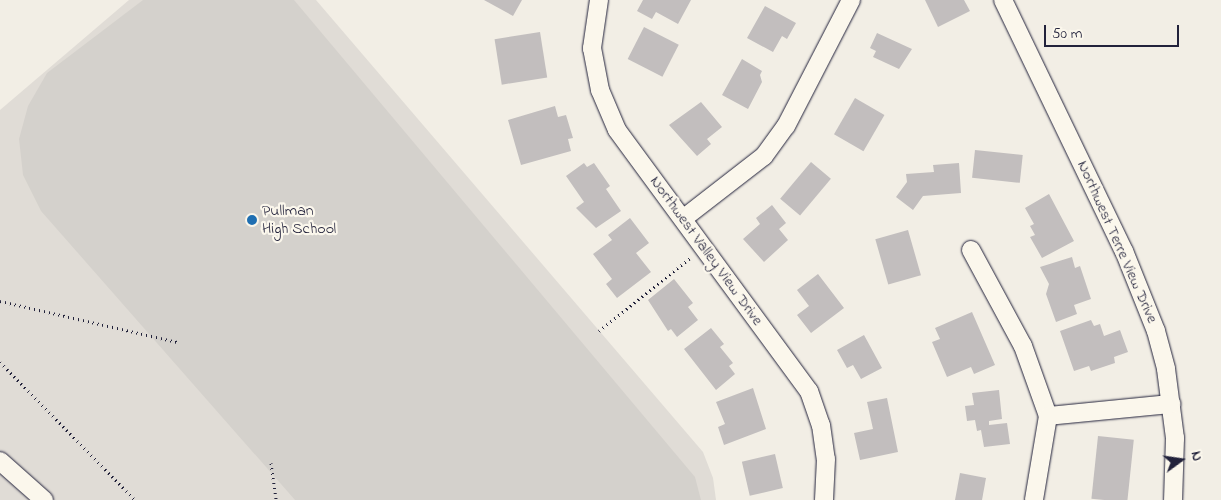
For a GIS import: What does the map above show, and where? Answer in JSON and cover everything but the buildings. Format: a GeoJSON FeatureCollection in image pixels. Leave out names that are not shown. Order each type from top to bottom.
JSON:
{"type":"FeatureCollection","features":[{"type":"Feature","properties":{"kind":"street","name":"Northwest Valley View Drive"},"geometry":{"type":"LineString","coordinates":[[599,0],[592,48],[600,90],[617,130],[684,218],[810,391],[822,425],[826,459],[824,500]]}},
{"type":"Feature","properties":{"kind":"street"},"geometry":{"type":"LineString","coordinates":[[684,218],[764,156],[786,126],[851,0]]}},
{"type":"Feature","properties":{"kind":"street","name":"Northwest Terre View Drive"},"geometry":{"type":"LineString","coordinates":[[1003,0],[1047,86],[1140,288],[1166,370],[1175,438],[1173,500]]}},
{"type":"Feature","properties":{"kind":"street"},"geometry":{"type":"LineString","coordinates":[[971,250],[1023,346],[1048,416],[1034,500]]}},
{"type":"Feature","properties":{"kind":"street"},"geometry":{"type":"LineString","coordinates":[[1048,416],[1171,404]]}},
{"type":"Feature","properties":{"kind":"street"},"geometry":{"type":"LineString","coordinates":[[0,461],[44,500]]}},
{"type":"Feature","properties":{"kind":"path"},"geometry":{"type":"LineString","coordinates":[[599,331],[704,247]]}},
{"type":"Feature","properties":{"kind":"path"},"geometry":{"type":"LineString","coordinates":[[0,301],[177,342]]}},
{"type":"Feature","properties":{"kind":"path"},"geometry":{"type":"LineString","coordinates":[[0,362],[134,500]]}},
{"type":"Feature","properties":{"kind":"path"},"geometry":{"type":"LineString","coordinates":[[271,463],[276,500]]}},
{"type":"Feature","properties":{"kind":"shaded area","name":"Pullman High School"},"geometry":{"type":"Polygon","coordinates":[[[129,0],[316,0],[703,452],[713,478],[716,500],[0,500],[0,110],[129,0]]]}},
{"type":"Feature","properties":{"kind":"shaded area","name":"Pullman High School"},"geometry":{"type":"Polygon","coordinates":[[[143,0],[294,0],[695,477],[701,500],[295,500],[41,211],[23,175],[19,139],[28,106],[47,73],[143,0]]]}},
{"type":"Feature","properties":{"kind":"place","name":"Pullman High School"},"geometry":{"type":"Point","coordinates":[252,220]}}]}
